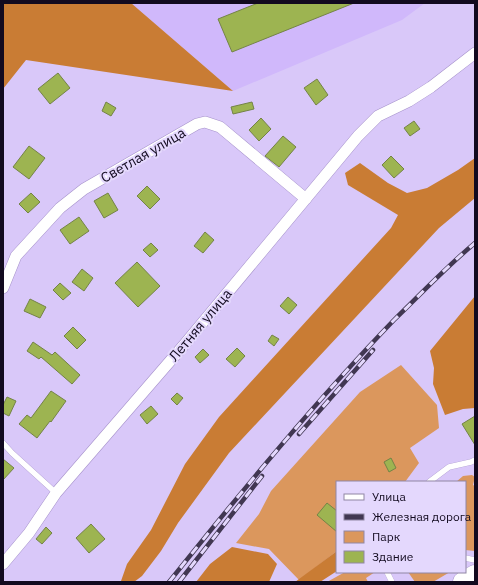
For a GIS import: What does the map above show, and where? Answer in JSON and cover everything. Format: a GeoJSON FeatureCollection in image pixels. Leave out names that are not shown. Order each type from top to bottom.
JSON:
{"type":"FeatureCollection","features":[{"type":"Feature","properties":{"kind":"highway"},"geometry":{"type":"LineString","coordinates":[[462,582],[475,575]]}},
{"type":"Feature","properties":{"kind":"street","name":"Летняя улица"},"geometry":{"type":"LineString","coordinates":[[3,564],[29,533],[56,494],[184,345],[358,136],[378,116],[409,100],[431,86],[475,53]]}},
{"type":"Feature","properties":{"kind":"street","name":"Светлая улица"},"geometry":{"type":"LineString","coordinates":[[3,288],[16,256],[60,208],[84,189],[197,124],[204,122],[220,127],[306,198]]}},
{"type":"Feature","properties":{"kind":"lane"},"geometry":{"type":"LineString","coordinates":[[3,443],[56,494]]}},
{"type":"Feature","properties":{"kind":"lane"},"geometry":{"type":"LineString","coordinates":[[430,481],[449,467],[475,460]]}},
{"type":"Feature","properties":{"kind":"lane"},"geometry":{"type":"LineString","coordinates":[[388,573],[392,582]]}},
{"type":"Feature","properties":{"kind":"shaded area"},"geometry":{"type":"Polygon","coordinates":[[[3,3],[131,3],[233,91],[26,60],[3,89],[3,3]]]}},
{"type":"Feature","properties":{"kind":"shaded area"},"geometry":{"type":"Polygon","coordinates":[[[131,3],[425,3],[402,20],[233,91],[131,3]]]}},
{"type":"Feature","properties":{"kind":"shaded area"},"geometry":{"type":"Polygon","coordinates":[[[475,158],[475,198],[439,228],[229,453],[178,523],[161,551],[142,576],[134,582],[121,581],[127,564],[151,530],[185,464],[219,417],[391,228],[398,215],[348,185],[345,173],[360,163],[388,183],[407,193],[427,188],[475,158]]]}},
{"type":"Feature","properties":{"kind":"shaded area"},"geometry":{"type":"Polygon","coordinates":[[[475,296],[475,408],[463,409],[445,415],[433,384],[434,368],[430,351],[475,296]]]}},
{"type":"Feature","properties":{"kind":"shaded area"},"geometry":{"type":"Polygon","coordinates":[[[232,547],[268,554],[277,564],[269,582],[196,582],[210,564],[232,547]]]}},
{"type":"Feature","properties":{"kind":"shaded area"},"geometry":{"type":"Polygon","coordinates":[[[336,552],[336,572],[320,582],[295,582],[336,552]]]}},
{"type":"Feature","properties":{"kind":"green space"},"geometry":{"type":"Polygon","coordinates":[[[401,365],[437,405],[439,428],[410,448],[419,463],[406,481],[336,481],[336,552],[299,580],[269,549],[236,543],[259,514],[271,491],[360,392],[401,365]]]}},
{"type":"Feature","properties":{"kind":"green space"},"geometry":{"type":"Polygon","coordinates":[[[472,475],[475,477],[473,485],[475,486],[475,551],[466,550],[466,481],[457,481],[463,476],[472,475]]]}},
{"type":"Feature","properties":{"kind":"green space"},"geometry":{"type":"Polygon","coordinates":[[[343,573],[374,573],[366,578],[368,582],[327,582],[343,573]]]}},
{"type":"Feature","properties":{"kind":"green space"},"geometry":{"type":"Polygon","coordinates":[[[409,573],[448,573],[433,582],[415,582],[409,573]]]}},
{"type":"Feature","properties":{"kind":"building"},"geometry":{"type":"Polygon","coordinates":[[[258,3],[354,3],[232,52],[218,19],[258,3]]]}},
{"type":"Feature","properties":{"kind":"building"},"geometry":{"type":"Polygon","coordinates":[[[58,73],[70,88],[50,104],[38,89],[58,73]]]}},
{"type":"Feature","properties":{"kind":"building"},"geometry":{"type":"Polygon","coordinates":[[[317,79],[328,95],[316,105],[304,88],[317,79]]]}},
{"type":"Feature","properties":{"kind":"building"},"geometry":{"type":"Polygon","coordinates":[[[106,102],[116,108],[111,116],[102,111],[106,102]]]}},
{"type":"Feature","properties":{"kind":"building"},"geometry":{"type":"Polygon","coordinates":[[[252,102],[254,109],[233,114],[231,107],[252,102]]]}},
{"type":"Feature","properties":{"kind":"building"},"geometry":{"type":"Polygon","coordinates":[[[261,118],[271,129],[259,141],[249,130],[261,118]]]}},
{"type":"Feature","properties":{"kind":"building"},"geometry":{"type":"Polygon","coordinates":[[[414,121],[420,129],[410,136],[404,128],[414,121]]]}},
{"type":"Feature","properties":{"kind":"building"},"geometry":{"type":"Polygon","coordinates":[[[283,136],[296,147],[279,167],[265,156],[283,136]]]}},
{"type":"Feature","properties":{"kind":"building"},"geometry":{"type":"Polygon","coordinates":[[[29,146],[45,158],[29,179],[13,167],[29,146]]]}},
{"type":"Feature","properties":{"kind":"building"},"geometry":{"type":"Polygon","coordinates":[[[391,156],[404,169],[394,178],[382,165],[391,156]]]}},
{"type":"Feature","properties":{"kind":"building"},"geometry":{"type":"Polygon","coordinates":[[[147,186],[160,199],[150,209],[137,196],[147,186]]]}},
{"type":"Feature","properties":{"kind":"building"},"geometry":{"type":"Polygon","coordinates":[[[31,193],[40,202],[28,213],[19,204],[31,193]]]}},
{"type":"Feature","properties":{"kind":"building"},"geometry":{"type":"Polygon","coordinates":[[[108,193],[118,210],[104,218],[94,201],[108,193]]]}},
{"type":"Feature","properties":{"kind":"building"},"geometry":{"type":"Polygon","coordinates":[[[79,217],[89,231],[70,244],[60,230],[79,217]]]}},
{"type":"Feature","properties":{"kind":"building"},"geometry":{"type":"Polygon","coordinates":[[[205,232],[214,240],[203,253],[194,246],[205,232]]]}},
{"type":"Feature","properties":{"kind":"building"},"geometry":{"type":"Polygon","coordinates":[[[151,243],[158,250],[150,257],[143,250],[151,243]]]}},
{"type":"Feature","properties":{"kind":"building"},"geometry":{"type":"Polygon","coordinates":[[[137,262],[160,286],[138,307],[115,283],[137,262]]]}},
{"type":"Feature","properties":{"kind":"building"},"geometry":{"type":"Polygon","coordinates":[[[82,269],[93,278],[84,291],[72,282],[82,269]]]}},
{"type":"Feature","properties":{"kind":"building"},"geometry":{"type":"Polygon","coordinates":[[[60,283],[71,293],[63,300],[53,290],[60,283]]]}},
{"type":"Feature","properties":{"kind":"building"},"geometry":{"type":"Polygon","coordinates":[[[288,297],[297,305],[289,314],[280,306],[288,297]]]}},
{"type":"Feature","properties":{"kind":"building"},"geometry":{"type":"Polygon","coordinates":[[[30,299],[46,307],[40,318],[24,311],[30,299]]]}},
{"type":"Feature","properties":{"kind":"building"},"geometry":{"type":"Polygon","coordinates":[[[73,327],[86,340],[77,349],[64,336],[73,327]]]}},
{"type":"Feature","properties":{"kind":"building"},"geometry":{"type":"Polygon","coordinates":[[[272,335],[279,339],[274,346],[268,341],[272,335]]]}},
{"type":"Feature","properties":{"kind":"building"},"geometry":{"type":"Polygon","coordinates":[[[33,342],[52,355],[55,352],[80,375],[72,384],[41,357],[39,359],[27,351],[33,342]]]}},
{"type":"Feature","properties":{"kind":"building"},"geometry":{"type":"Polygon","coordinates":[[[237,348],[245,356],[235,367],[226,359],[237,348]]]}},
{"type":"Feature","properties":{"kind":"building"},"geometry":{"type":"Polygon","coordinates":[[[203,349],[209,355],[200,363],[195,357],[203,349]]]}},
{"type":"Feature","properties":{"kind":"building"},"geometry":{"type":"Polygon","coordinates":[[[51,391],[66,401],[37,438],[19,424],[27,415],[31,418],[51,391]]]}},
{"type":"Feature","properties":{"kind":"building"},"geometry":{"type":"Polygon","coordinates":[[[177,393],[183,398],[177,405],[171,399],[177,393]]]}},
{"type":"Feature","properties":{"kind":"building"},"geometry":{"type":"Polygon","coordinates":[[[7,397],[16,401],[9,416],[3,413],[3,405],[7,397]]]}},
{"type":"Feature","properties":{"kind":"building"},"geometry":{"type":"Polygon","coordinates":[[[151,406],[158,414],[147,424],[140,415],[151,406]]]}},
{"type":"Feature","properties":{"kind":"building"},"geometry":{"type":"Polygon","coordinates":[[[475,416],[475,445],[462,424],[475,416]]]}},
{"type":"Feature","properties":{"kind":"building"},"geometry":{"type":"Polygon","coordinates":[[[391,458],[396,468],[389,472],[384,462],[391,458]]]}},
{"type":"Feature","properties":{"kind":"building"},"geometry":{"type":"Polygon","coordinates":[[[3,459],[14,468],[3,480],[3,459]]]}},
{"type":"Feature","properties":{"kind":"building"},"geometry":{"type":"Polygon","coordinates":[[[327,503],[336,510],[336,531],[317,515],[327,503]]]}},
{"type":"Feature","properties":{"kind":"building"},"geometry":{"type":"Polygon","coordinates":[[[91,524],[105,539],[89,553],[76,538],[91,524]]]}},
{"type":"Feature","properties":{"kind":"building"},"geometry":{"type":"Polygon","coordinates":[[[46,527],[52,533],[42,544],[36,539],[46,527]]]}},
{"type":"Feature","properties":{"kind":"railway"},"geometry":{"type":"LineString","coordinates":[[169,582],[251,481],[335,383],[394,320],[475,243]]}},
{"type":"Feature","properties":{"kind":"railway"},"geometry":{"type":"LineString","coordinates":[[299,434],[373,350]]}},
{"type":"Feature","properties":{"kind":"railway"},"geometry":{"type":"LineString","coordinates":[[179,582],[262,476]]}}]}
